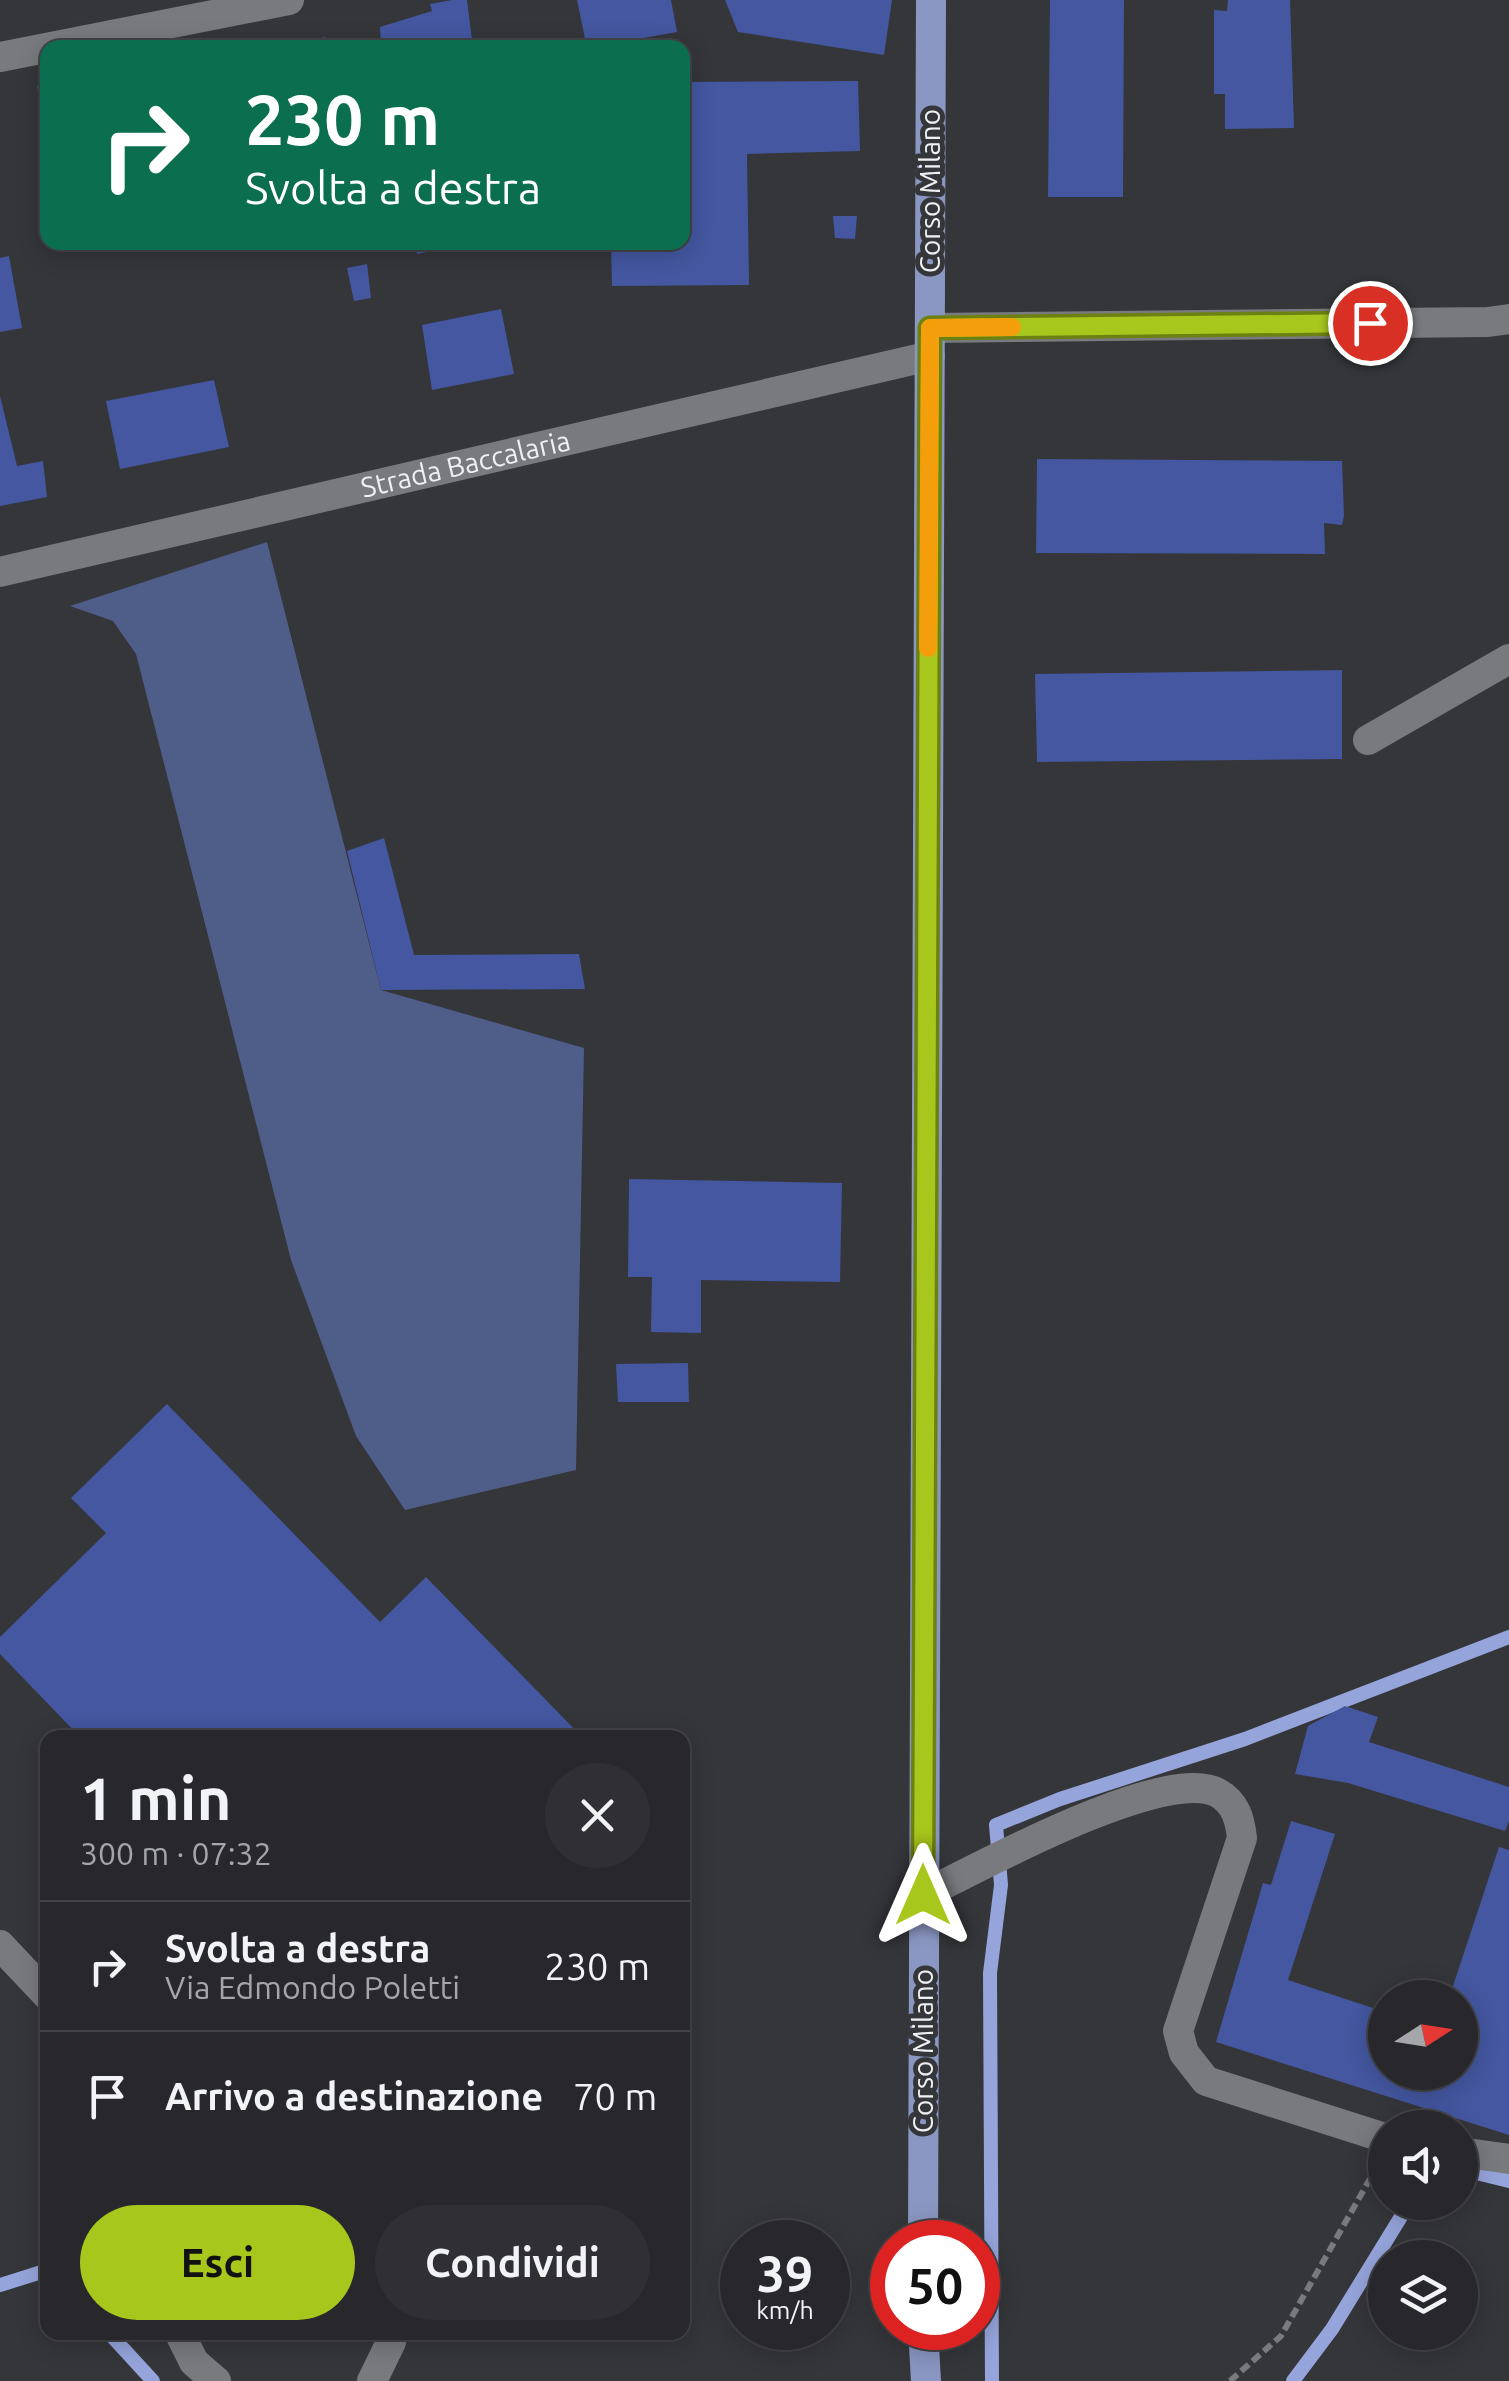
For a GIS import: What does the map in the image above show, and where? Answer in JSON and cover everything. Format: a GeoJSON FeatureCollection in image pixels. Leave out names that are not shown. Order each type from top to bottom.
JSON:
{"type":"FeatureCollection","features":[{"type":"Feature","properties":{"kind":"main road","name":"Corso Milano"},"geometry":{"type":"LineString","coordinates":[[923,2220],[931,0]]}},
{"type":"Feature","properties":{"kind":"street"},"geometry":{"type":"LineString","coordinates":[[86,40],[289,0]]}},
{"type":"Feature","properties":{"kind":"street"},"geometry":{"type":"LineString","coordinates":[[0,57],[40,49]]}},
{"type":"Feature","properties":{"kind":"street","name":"Strada Baccalaria"},"geometry":{"type":"LineString","coordinates":[[0,572],[930,342],[1502,322]]}},
{"type":"Feature","properties":{"kind":"street"},"geometry":{"type":"LineString","coordinates":[[1368,740],[1509,658]]}},
{"type":"Feature","properties":{"kind":"street"},"geometry":{"type":"LineString","coordinates":[[923,1895],[1100,1811],[1172,1788],[1216,1791],[1230,1802],[1240,1818],[1242,1838],[1178,2031],[1184,2053],[1206,2081],[1368,2133]]}},
{"type":"Feature","properties":{"kind":"street"},"geometry":{"type":"LineString","coordinates":[[0,1945],[40,1988]]}},
{"type":"Feature","properties":{"kind":"street"},"geometry":{"type":"LineString","coordinates":[[1478,2155],[1509,2160]]}},
{"type":"Feature","properties":{"kind":"street"},"geometry":{"type":"LineString","coordinates":[[183,2340],[194,2362],[216,2381]]}},
{"type":"Feature","properties":{"kind":"street"},"geometry":{"type":"LineString","coordinates":[[372,2381],[391,2342]]}},
{"type":"Feature","properties":{"kind":"path"},"geometry":{"type":"LineString","coordinates":[[1230,2381],[1281,2336],[1368,2182]]}},
{"type":"Feature","properties":{"kind":"shaded area"},"geometry":{"type":"Polygon","coordinates":[[[267,542],[381,990],[584,1048],[576,1470],[405,1510],[356,1436],[291,1260],[136,654],[113,621],[70,606],[267,542]]]}},
{"type":"Feature","properties":{"kind":"building"},"geometry":{"type":"Polygon","coordinates":[[[467,0],[472,40],[381,40],[380,27],[432,11],[430,4],[467,0]]]}},
{"type":"Feature","properties":{"kind":"building"},"geometry":{"type":"Polygon","coordinates":[[[577,0],[671,0],[677,32],[632,40],[585,40],[577,0]]]}},
{"type":"Feature","properties":{"kind":"building"},"geometry":{"type":"Polygon","coordinates":[[[725,0],[892,0],[884,55],[738,32],[725,0]]]}},
{"type":"Feature","properties":{"kind":"building"},"geometry":{"type":"Polygon","coordinates":[[[1050,0],[1124,0],[1123,197],[1048,197],[1050,0]]]}},
{"type":"Feature","properties":{"kind":"building"},"geometry":{"type":"Polygon","coordinates":[[[1228,0],[1290,0],[1294,128],[1225,129],[1225,94],[1214,94],[1214,10],[1227,11],[1228,0]]]}},
{"type":"Feature","properties":{"kind":"building"},"geometry":{"type":"Polygon","coordinates":[[[858,81],[860,151],[747,154],[749,285],[612,286],[611,250],[690,250],[690,82],[858,81]]]}},
{"type":"Feature","properties":{"kind":"building"},"geometry":{"type":"Polygon","coordinates":[[[833,216],[857,216],[855,239],[835,238],[833,216]]]}},
{"type":"Feature","properties":{"kind":"building"},"geometry":{"type":"Polygon","coordinates":[[[9,256],[22,328],[0,332],[0,258],[9,256]]]}},
{"type":"Feature","properties":{"kind":"building"},"geometry":{"type":"Polygon","coordinates":[[[367,264],[371,298],[354,301],[347,268],[367,264]]]}},
{"type":"Feature","properties":{"kind":"building"},"geometry":{"type":"Polygon","coordinates":[[[501,309],[514,374],[432,390],[422,325],[501,309]]]}},
{"type":"Feature","properties":{"kind":"building"},"geometry":{"type":"Polygon","coordinates":[[[214,380],[229,447],[120,469],[106,401],[214,380]]]}},
{"type":"Feature","properties":{"kind":"building"},"geometry":{"type":"Polygon","coordinates":[[[0,396],[17,466],[43,461],[47,497],[0,506],[0,396]]]}},
{"type":"Feature","properties":{"kind":"building"},"geometry":{"type":"Polygon","coordinates":[[[1037,459],[1342,461],[1344,516],[1342,525],[1324,523],[1325,554],[1036,553],[1037,459]]]}},
{"type":"Feature","properties":{"kind":"building"},"geometry":{"type":"Polygon","coordinates":[[[1342,670],[1342,759],[1037,762],[1035,674],[1342,670]]]}},
{"type":"Feature","properties":{"kind":"building"},"geometry":{"type":"Polygon","coordinates":[[[384,838],[414,955],[579,954],[585,989],[381,990],[347,851],[384,838]]]}},
{"type":"Feature","properties":{"kind":"building"},"geometry":{"type":"Polygon","coordinates":[[[629,1179],[842,1183],[840,1282],[701,1280],[701,1333],[651,1332],[652,1277],[628,1277],[629,1179]]]}},
{"type":"Feature","properties":{"kind":"building"},"geometry":{"type":"Polygon","coordinates":[[[688,1363],[689,1402],[618,1402],[616,1364],[688,1363]]]}},
{"type":"Feature","properties":{"kind":"building"},"geometry":{"type":"Polygon","coordinates":[[[167,1404],[380,1622],[426,1577],[575,1730],[73,1730],[0,1654],[0,1637],[106,1533],[71,1498],[167,1404]]]}},
{"type":"Feature","properties":{"kind":"building"},"geometry":{"type":"Polygon","coordinates":[[[1345,1706],[1378,1717],[1369,1742],[1509,1787],[1509,1821],[1505,1831],[1348,1783],[1295,1774],[1308,1726],[1345,1706]]]}},
{"type":"Feature","properties":{"kind":"building"},"geometry":{"type":"Polygon","coordinates":[[[1291,1821],[1335,1834],[1288,1980],[1368,2006],[1368,2090],[1478,2090],[1478,1980],[1455,1980],[1499,1847],[1509,1850],[1509,2135],[1478,2125],[1478,2110],[1430,2110],[1216,2042],[1263,1883],[1271,1885],[1291,1821]]]}},
{"type":"Feature","properties":{"kind":"waterway"},"geometry":{"type":"LineString","coordinates":[[992,2381],[990,1973],[1001,1885],[996,1825],[1060,1799],[1245,1739],[1509,1637]]}},
{"type":"Feature","properties":{"kind":"waterway"},"geometry":{"type":"LineString","coordinates":[[1478,2173],[1509,2181]]}},
{"type":"Feature","properties":{"kind":"waterway"},"geometry":{"type":"LineString","coordinates":[[1293,2381],[1332,2329],[1399,2220]]}},
{"type":"Feature","properties":{"kind":"waterway"},"geometry":{"type":"LineString","coordinates":[[0,2285],[40,2272]]}},
{"type":"Feature","properties":{"kind":"waterway"},"geometry":{"type":"LineString","coordinates":[[115,2340],[153,2381]]}},
{"type":"Feature","properties":{"kind":"slow traffic"},"geometry":{"type":"LineString","coordinates":[[928,648],[930,328],[1012,327]]}},
{"type":"Feature","properties":{"kind":"route"},"geometry":{"type":"LineString","coordinates":[[923,1895],[930,328],[1370,323]]}}]}
